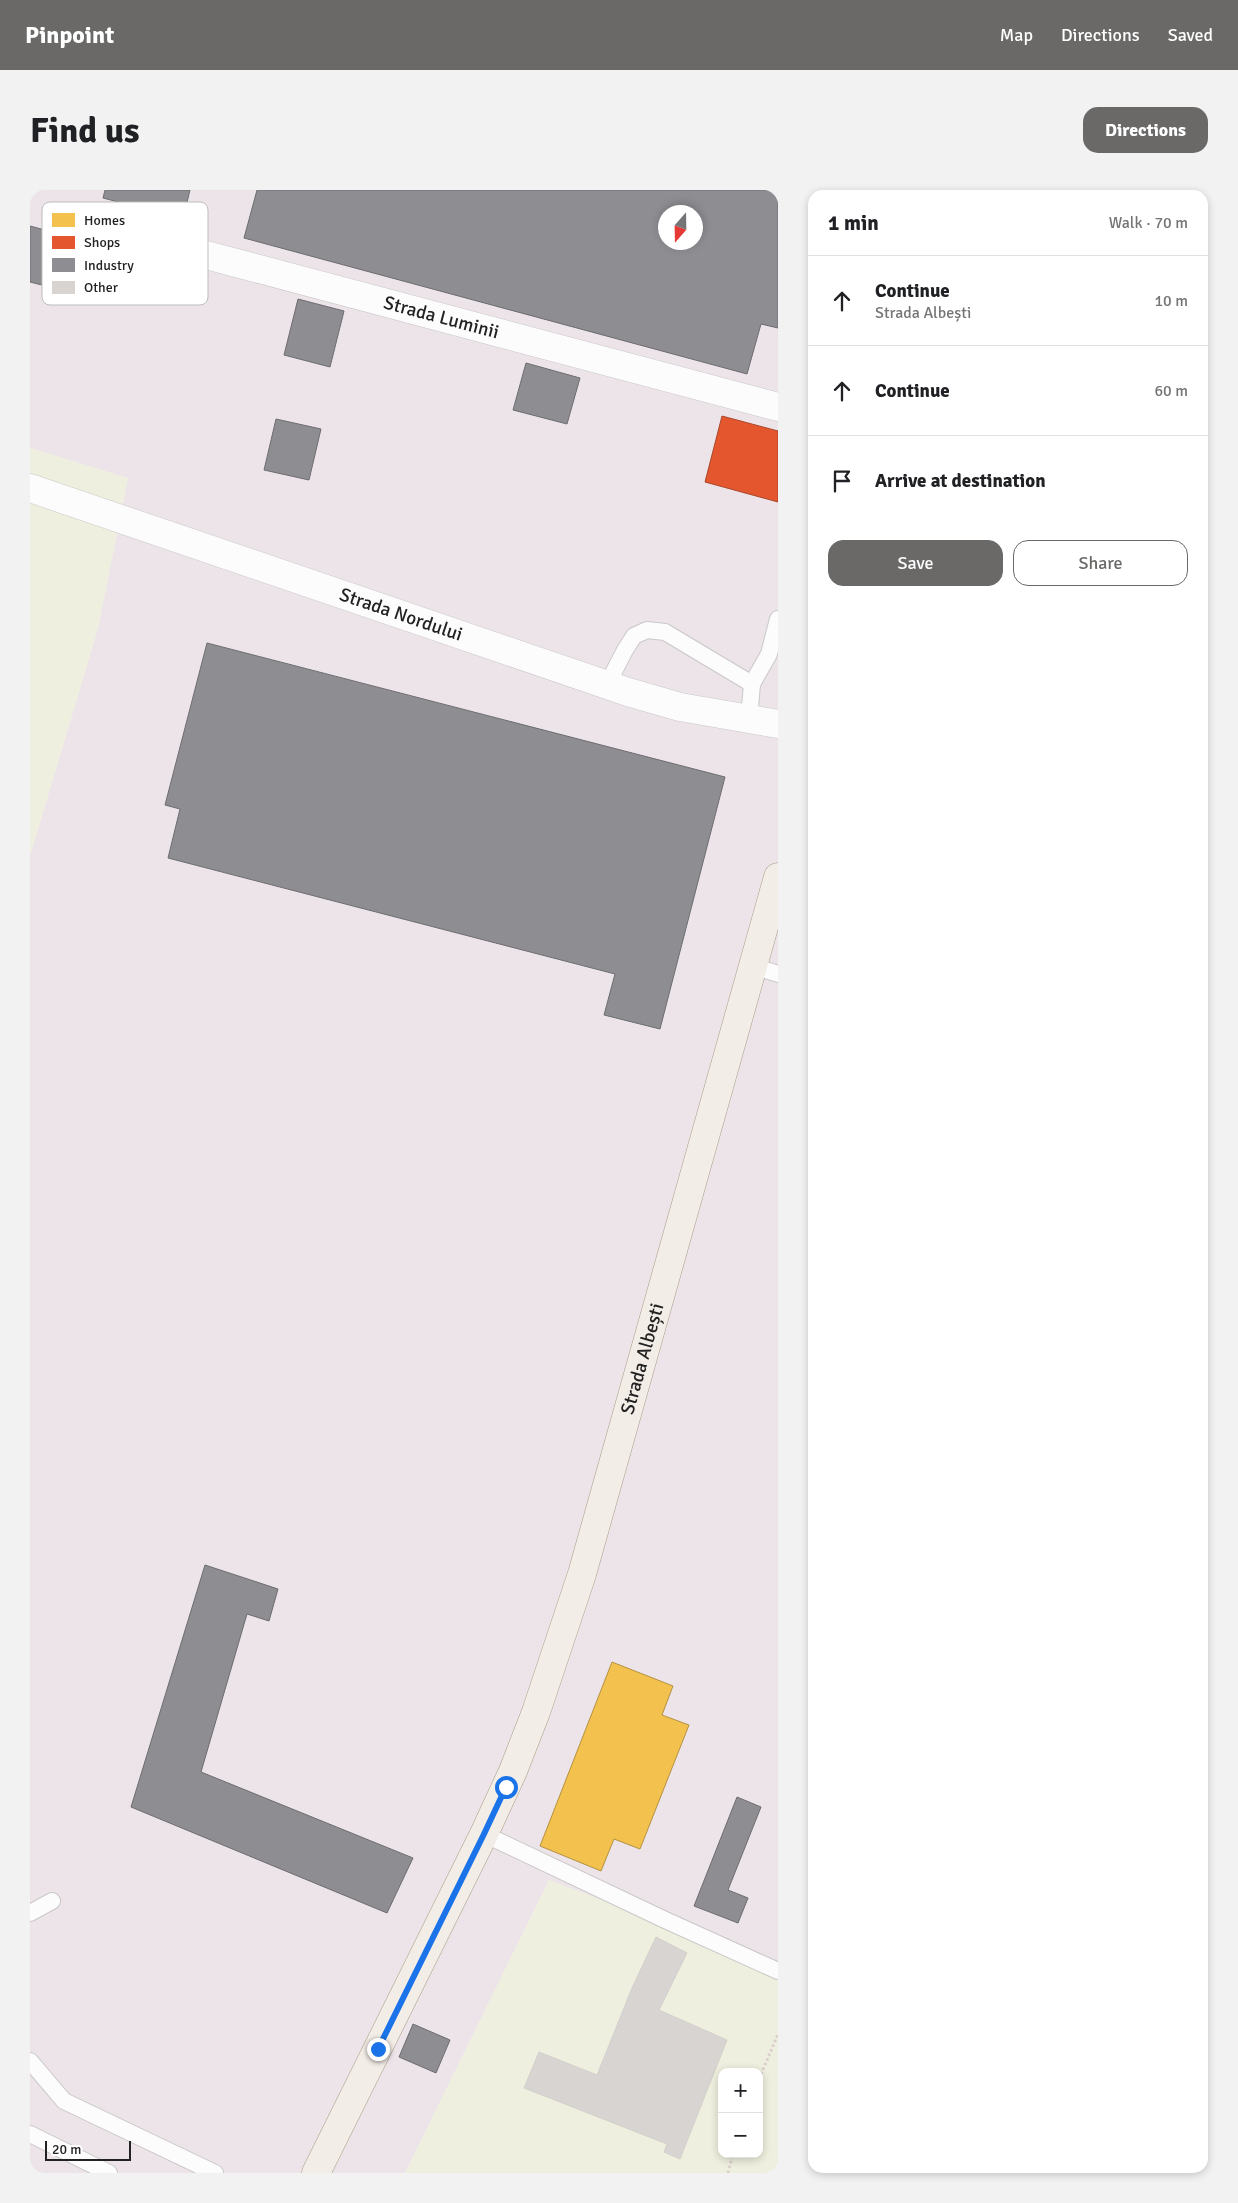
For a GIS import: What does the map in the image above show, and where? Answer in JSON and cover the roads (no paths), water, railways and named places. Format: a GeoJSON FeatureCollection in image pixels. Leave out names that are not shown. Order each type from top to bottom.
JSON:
{"type":"FeatureCollection","features":[{"type":"Feature","properties":{"kind":"main road","name":"Strada Albești"},"geometry":{"type":"LineString","coordinates":[[316,2173],[484,1834],[513,1771],[536,1712],[574,1600],[765,970],[778,877]]}},
{"type":"Feature","properties":{"kind":"street","name":"Strada Luminii"},"geometry":{"type":"LineString","coordinates":[[208,255],[778,407]]}},
{"type":"Feature","properties":{"kind":"street","name":"Strada Nordului"},"geometry":{"type":"LineString","coordinates":[[30,488],[607,685],[680,707],[778,724]]}},
{"type":"Feature","properties":{"kind":"lane"},"geometry":{"type":"LineString","coordinates":[[749,719],[752,684],[769,654],[778,619]]}},
{"type":"Feature","properties":{"kind":"lane"},"geometry":{"type":"LineString","coordinates":[[607,685],[634,636],[647,630],[665,632],[752,684]]}},
{"type":"Feature","properties":{"kind":"lane"},"geometry":{"type":"LineString","coordinates":[[484,1834],[778,1971]]}},
{"type":"Feature","properties":{"kind":"lane"},"geometry":{"type":"LineString","coordinates":[[30,1913],[52,1900]]}},
{"type":"Feature","properties":{"kind":"lane"},"geometry":{"type":"LineString","coordinates":[[30,2061],[64,2101],[215,2173]]}},
{"type":"Feature","properties":{"kind":"lane"},"geometry":{"type":"LineString","coordinates":[[30,2134],[109,2173]]}}]}
